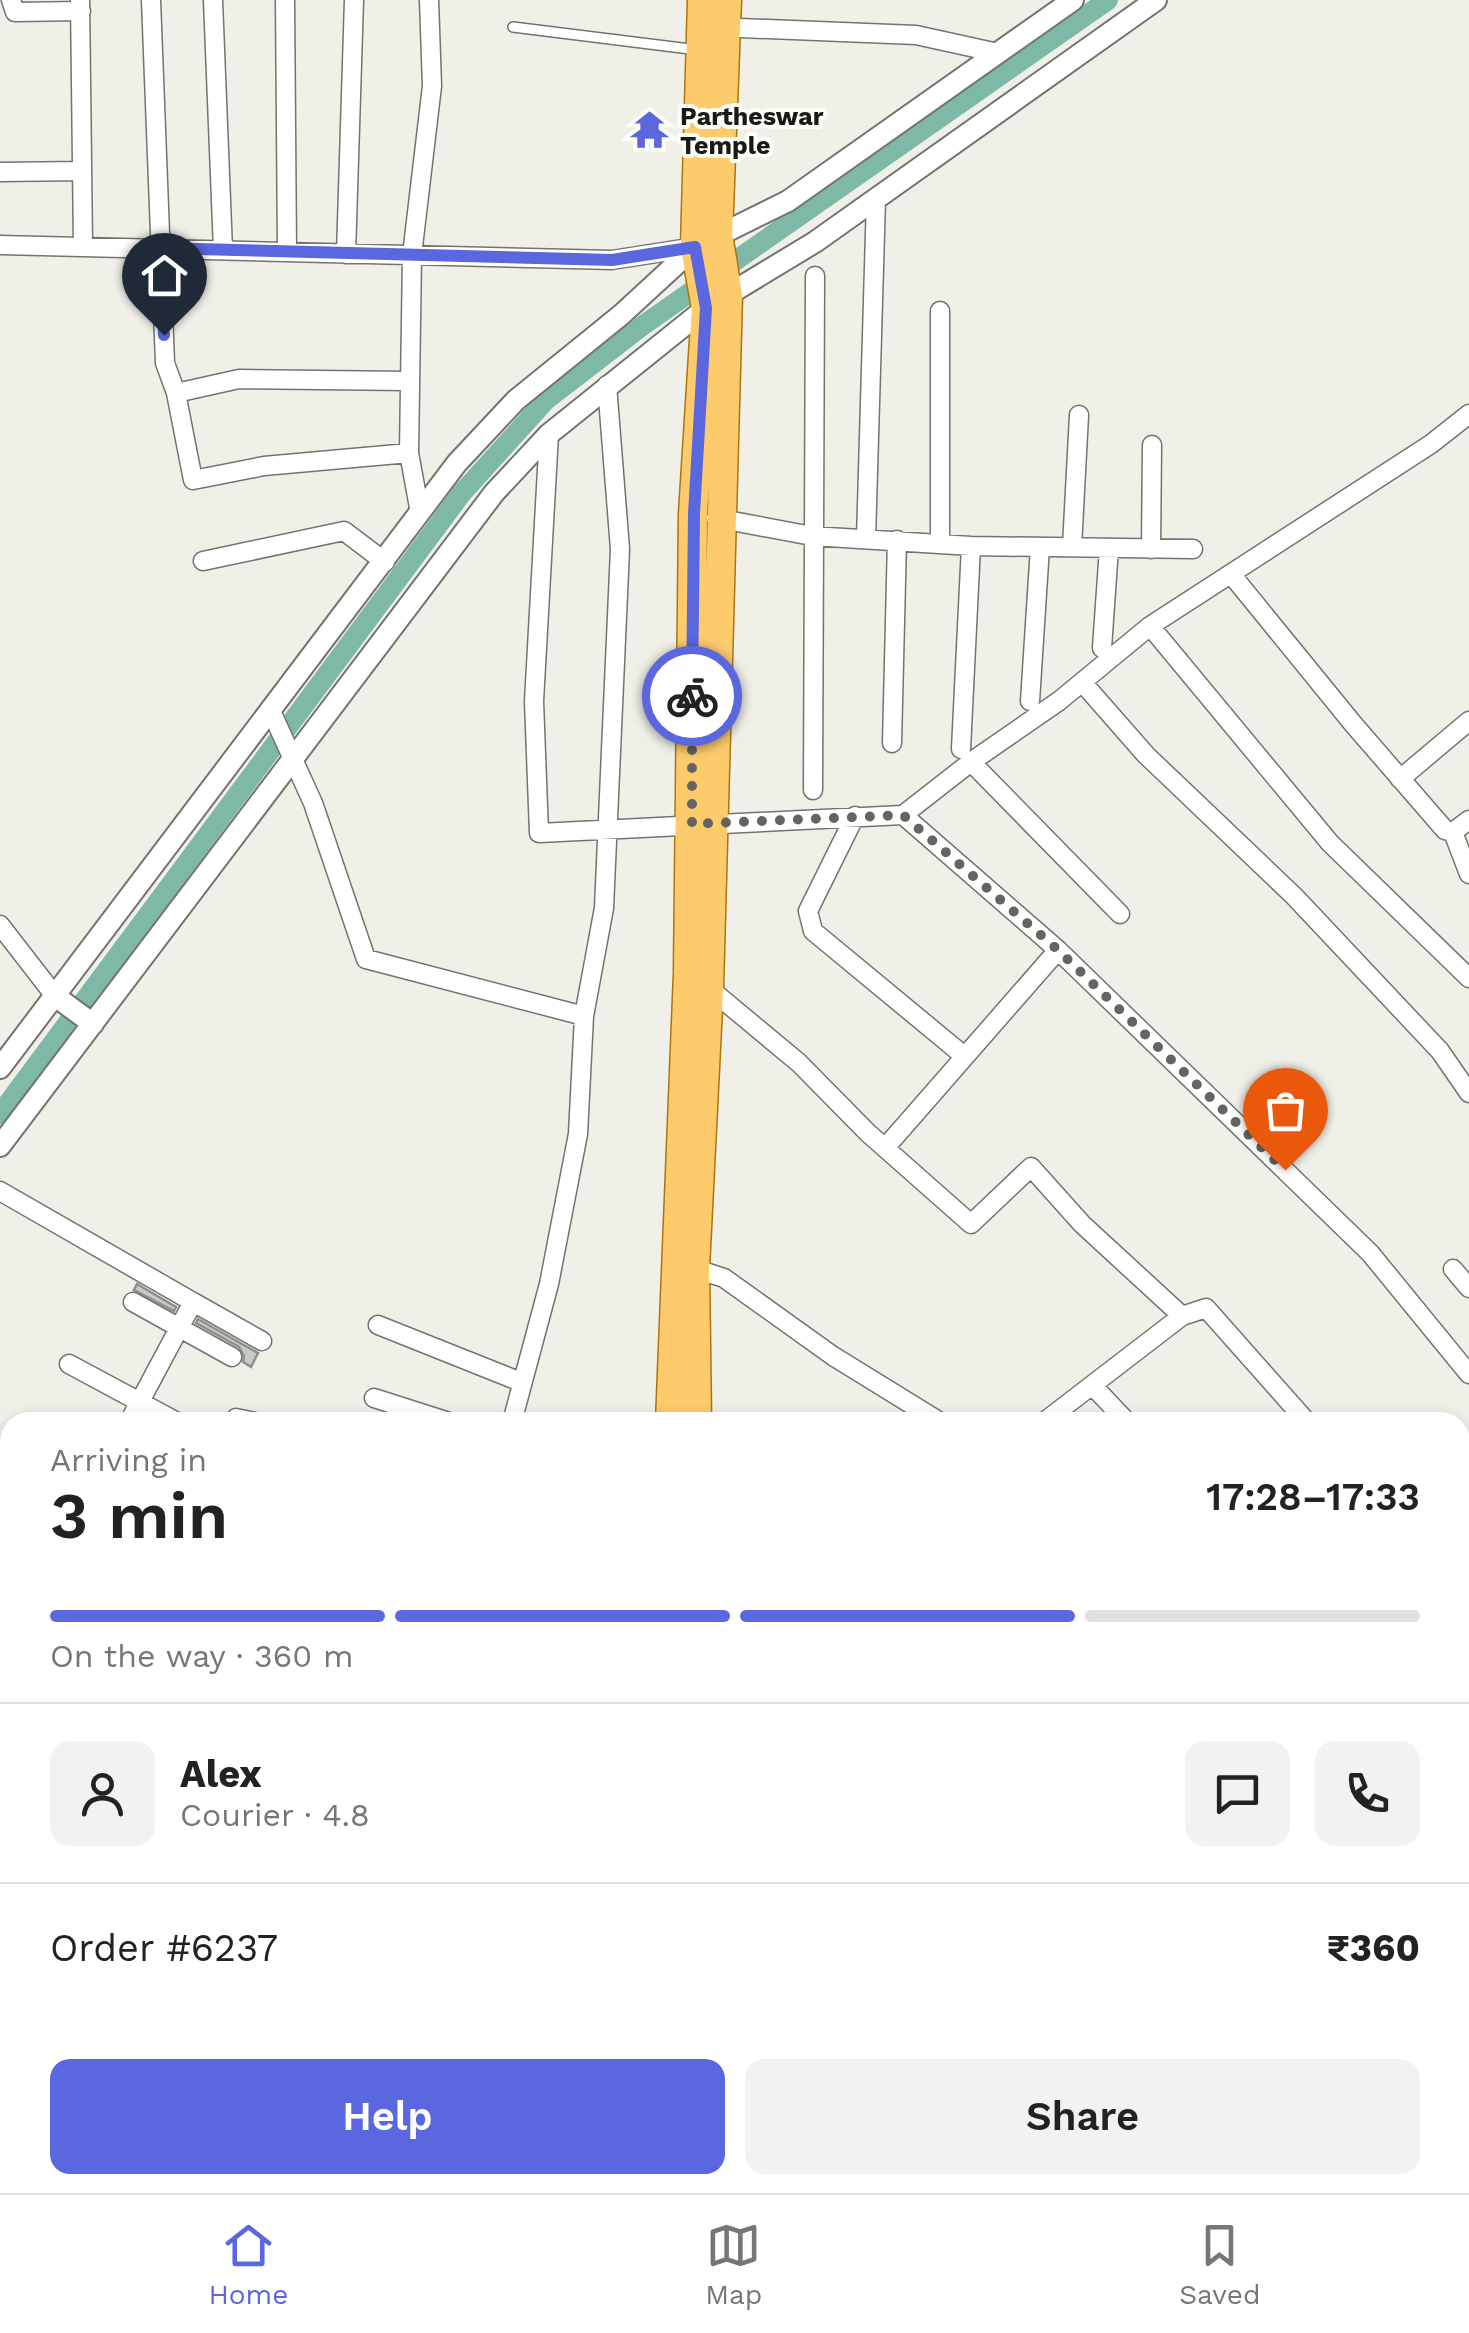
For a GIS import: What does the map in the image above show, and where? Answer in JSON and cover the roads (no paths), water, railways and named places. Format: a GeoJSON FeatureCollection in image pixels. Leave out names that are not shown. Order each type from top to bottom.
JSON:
{"type":"FeatureCollection","features":[{"type":"Feature","properties":{"kind":"main road"},"geometry":{"type":"LineString","coordinates":[[701,824],[722,519],[717,302],[708,251],[712,21]]}},
{"type":"Feature","properties":{"kind":"main road"},"geometry":{"type":"LineString","coordinates":[[671,1412],[686,1265],[698,980],[701,824],[694,514],[717,302]]}},
{"type":"Feature","properties":{"kind":"main road"},"geometry":{"type":"LineString","coordinates":[[686,1265],[696,1412]]}},
{"type":"Feature","properties":{"kind":"street"},"geometry":{"type":"LineString","coordinates":[[11,0],[15,12],[80,6],[82,245]]}},
{"type":"Feature","properties":{"kind":"street"},"geometry":{"type":"LineString","coordinates":[[151,0],[165,362],[176,393],[194,480],[264,466],[409,452]]}},
{"type":"Feature","properties":{"kind":"street"},"geometry":{"type":"LineString","coordinates":[[213,0],[222,250]]}},
{"type":"Feature","properties":{"kind":"street"},"geometry":{"type":"LineString","coordinates":[[285,0],[287,252]]}},
{"type":"Feature","properties":{"kind":"street"},"geometry":{"type":"LineString","coordinates":[[346,254],[354,0]]}},
{"type":"Feature","properties":{"kind":"street"},"geometry":{"type":"LineString","coordinates":[[420,513],[409,452],[408,381],[412,255],[432,86],[430,0]]}},
{"type":"Feature","properties":{"kind":"street"},"geometry":{"type":"LineString","coordinates":[[0,1068],[457,463],[516,400],[708,251],[788,201],[1073,0]]}},
{"type":"Feature","properties":{"kind":"street"},"geometry":{"type":"LineString","coordinates":[[0,1146],[494,493],[549,434],[717,302],[815,242],[1156,0]]}},
{"type":"Feature","properties":{"kind":"street"},"geometry":{"type":"LineString","coordinates":[[712,21],[916,35],[998,53]]}},
{"type":"Feature","properties":{"kind":"street"},"geometry":{"type":"LineString","coordinates":[[0,172],[82,172]]}},
{"type":"Feature","properties":{"kind":"street"},"geometry":{"type":"LineString","coordinates":[[866,539],[876,198]]}},
{"type":"Feature","properties":{"kind":"street"},"geometry":{"type":"LineString","coordinates":[[0,245],[612,260],[708,251]]}},
{"type":"Feature","properties":{"kind":"street"},"geometry":{"type":"LineString","coordinates":[[812,790],[815,276]]}},
{"type":"Feature","properties":{"kind":"street"},"geometry":{"type":"LineString","coordinates":[[940,312],[940,544]]}},
{"type":"Feature","properties":{"kind":"street"},"geometry":{"type":"LineString","coordinates":[[176,393],[238,379],[408,381]]}},
{"type":"Feature","properties":{"kind":"street"},"geometry":{"type":"LineString","coordinates":[[514,1412],[549,1284],[578,1134],[584,1016],[604,908],[620,549],[607,385]]}},
{"type":"Feature","properties":{"kind":"street"},"geometry":{"type":"LineString","coordinates":[[903,815],[966,755],[1082,682],[1150,626],[1431,444],[1469,414]]}},
{"type":"Feature","properties":{"kind":"street"},"geometry":{"type":"LineString","coordinates":[[1072,548],[1079,415]]}},
{"type":"Feature","properties":{"kind":"street"},"geometry":{"type":"LineString","coordinates":[[549,434],[534,701],[539,833],[903,815],[1058,950],[1370,1252],[1469,1374]]}},
{"type":"Feature","properties":{"kind":"street"},"geometry":{"type":"LineString","coordinates":[[1150,549],[1152,445]]}},
{"type":"Feature","properties":{"kind":"street"},"geometry":{"type":"LineString","coordinates":[[694,514],[812,536],[971,546],[1193,549]]}},
{"type":"Feature","properties":{"kind":"street"},"geometry":{"type":"LineString","coordinates":[[203,561],[344,532],[385,562]]}},
{"type":"Feature","properties":{"kind":"street"},"geometry":{"type":"LineString","coordinates":[[892,743],[897,540]]}},
{"type":"Feature","properties":{"kind":"street"},"geometry":{"type":"LineString","coordinates":[[971,546],[966,755],[1120,914]]}},
{"type":"Feature","properties":{"kind":"street"},"geometry":{"type":"LineString","coordinates":[[1030,700],[1040,547]]}},
{"type":"Feature","properties":{"kind":"street"},"geometry":{"type":"LineString","coordinates":[[1102,648],[1109,548]]}},
{"type":"Feature","properties":{"kind":"street"},"geometry":{"type":"LineString","coordinates":[[1230,574],[1400,779],[1445,830],[1453,832]]}},
{"type":"Feature","properties":{"kind":"street"},"geometry":{"type":"LineString","coordinates":[[1150,626],[1330,842],[1469,978]]}},
{"type":"Feature","properties":{"kind":"street"},"geometry":{"type":"LineString","coordinates":[[1082,682],[1146,755],[1294,896],[1440,1052],[1469,1092]]}},
{"type":"Feature","properties":{"kind":"street"},"geometry":{"type":"LineString","coordinates":[[270,712],[313,804],[366,960],[584,1016]]}},
{"type":"Feature","properties":{"kind":"street"},"geometry":{"type":"LineString","coordinates":[[1400,779],[1469,722]]}},
{"type":"Feature","properties":{"kind":"street"},"geometry":{"type":"LineString","coordinates":[[855,816],[808,911],[813,931],[964,1055]]}},
{"type":"Feature","properties":{"kind":"street"},"geometry":{"type":"LineString","coordinates":[[1453,832],[1469,820]]}},
{"type":"Feature","properties":{"kind":"street"},"geometry":{"type":"LineString","coordinates":[[1453,832],[1469,874]]}},
{"type":"Feature","properties":{"kind":"street"},"geometry":{"type":"LineString","coordinates":[[0,925],[56,996],[93,1024]]}},
{"type":"Feature","properties":{"kind":"street"},"geometry":{"type":"LineString","coordinates":[[886,1148],[1058,950]]}},
{"type":"Feature","properties":{"kind":"street"},"geometry":{"type":"LineString","coordinates":[[698,980],[799,1063],[971,1224],[1031,1167],[1082,1224],[1182,1316]]}},
{"type":"Feature","properties":{"kind":"street"},"geometry":{"type":"LineString","coordinates":[[0,1191],[262,1340]]}},
{"type":"Feature","properties":{"kind":"street"},"geometry":{"type":"LineString","coordinates":[[686,1265],[724,1278],[833,1356],[924,1412]]}},
{"type":"Feature","properties":{"kind":"street"},"geometry":{"type":"LineString","coordinates":[[1453,1269],[1469,1288]]}},
{"type":"Feature","properties":{"kind":"street"},"geometry":{"type":"LineString","coordinates":[[133,1302],[232,1358]]}},
{"type":"Feature","properties":{"kind":"street"},"geometry":{"type":"LineString","coordinates":[[134,1412],[194,1302]]}},
{"type":"Feature","properties":{"kind":"street"},"geometry":{"type":"LineString","coordinates":[[1057,1412],[1182,1316],[1206,1308],[1298,1412]]}},
{"type":"Feature","properties":{"kind":"street"},"geometry":{"type":"LineString","coordinates":[[378,1326],[521,1382]]}},
{"type":"Feature","properties":{"kind":"street"},"geometry":{"type":"LineString","coordinates":[[69,1364],[157,1412]]}},
{"type":"Feature","properties":{"kind":"street"},"geometry":{"type":"LineString","coordinates":[[1092,1384],[1117,1412]]}},
{"type":"Feature","properties":{"kind":"street"},"geometry":{"type":"LineString","coordinates":[[374,1398],[418,1412]]}},
{"type":"Feature","properties":{"kind":"lane"},"geometry":{"type":"LineString","coordinates":[[513,26],[712,21]]}},
{"type":"Feature","properties":{"kind":"waterway"},"geometry":{"type":"LineString","coordinates":[[0,1114],[462,493],[546,400],[642,326],[1108,0]]}},
{"type":"Feature","properties":{"kind":"place","name":"Partheswar Temple"},"geometry":{"type":"Point","coordinates":[650,130]}}]}
